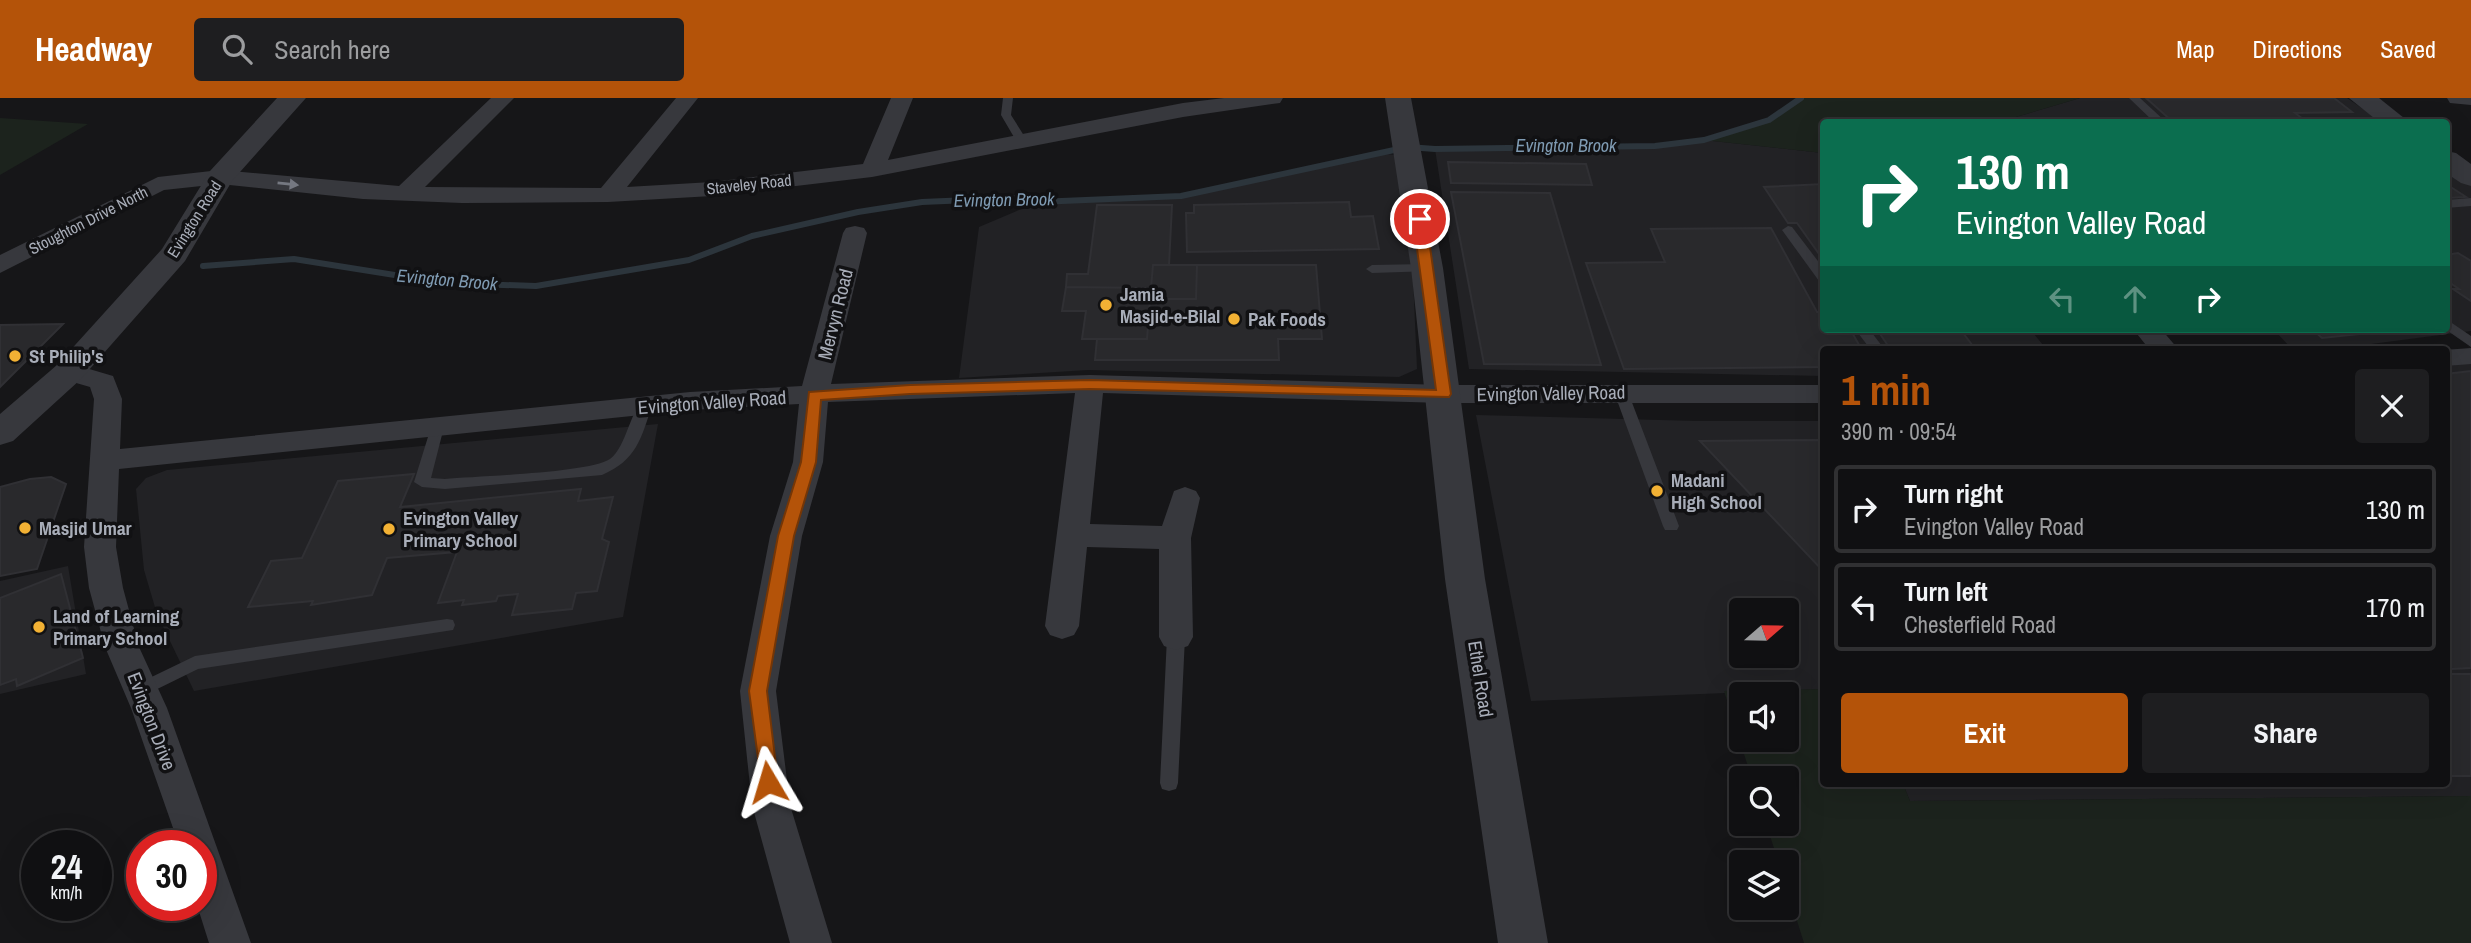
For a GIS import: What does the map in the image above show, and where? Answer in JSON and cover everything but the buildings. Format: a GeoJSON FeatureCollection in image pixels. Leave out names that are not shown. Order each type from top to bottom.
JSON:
{"type":"FeatureCollection","features":[{"type":"Feature","properties":{"kind":"street","name":"Evington Road"},"geometry":{"type":"LineString","coordinates":[[0,433],[69,372],[174,254],[220,177],[276,113],[293,98]]}},
{"type":"Feature","properties":{"kind":"street"},"geometry":{"type":"LineString","coordinates":[[405,194],[503,98]]}},
{"type":"Feature","properties":{"kind":"street"},"geometry":{"type":"LineString","coordinates":[[608,195],[687,98]]}},
{"type":"Feature","properties":{"kind":"street"},"geometry":{"type":"LineString","coordinates":[[872,170],[902,98]]}},
{"type":"Feature","properties":{"kind":"street","name":"Staveley Road"},"geometry":{"type":"LineString","coordinates":[[220,177],[405,194],[462,196],[608,195],[712,188],[872,170],[1183,110],[1272,98]]}},
{"type":"Feature","properties":{"kind":"street","name":"Ethel Road"},"geometry":{"type":"LineString","coordinates":[[1398,98],[1427,268],[1465,579],[1522,943]]}},
{"type":"Feature","properties":{"kind":"street"},"geometry":{"type":"LineString","coordinates":[[2362,98],[2392,119]]}},
{"type":"Feature","properties":{"kind":"street"},"geometry":{"type":"LineString","coordinates":[[2458,98],[2471,99]]}},
{"type":"Feature","properties":{"kind":"street"},"geometry":{"type":"LineString","coordinates":[[2450,162],[2471,177]]}},
{"type":"Feature","properties":{"kind":"street","name":"Stoughton Drive North"},"geometry":{"type":"LineString","coordinates":[[0,265],[158,184],[220,177]]}},
{"type":"Feature","properties":{"kind":"street","name":"Mervyn Road"},"geometry":{"type":"LineString","coordinates":[[811,943],[771,805],[758,691],[786,536],[808,462],[814,396],[855,233]]}},
{"type":"Feature","properties":{"kind":"street"},"geometry":{"type":"LineString","coordinates":[[2150,333],[2161,346]]}},
{"type":"Feature","properties":{"kind":"street"},"geometry":{"type":"LineString","coordinates":[[2450,358],[2471,356]]}},
{"type":"Feature","properties":{"kind":"street","name":"Evington Drive"},"geometry":{"type":"LineString","coordinates":[[69,372],[103,382],[108,399],[100,547],[106,588],[122,647],[141,690],[192,830]]}},
{"type":"Feature","properties":{"kind":"street"},"geometry":{"type":"LineString","coordinates":[[1062,626],[1090,384]]}},
{"type":"Feature","properties":{"kind":"street","name":"Evington Valley Road"},"geometry":{"type":"LineString","coordinates":[[106,460],[645,406],[910,389],[1090,384],[1445,404],[1621,392],[1820,394]]}},
{"type":"Feature","properties":{"kind":"street"},"geometry":{"type":"LineString","coordinates":[[1176,637],[1175,538],[1185,498]]}},
{"type":"Feature","properties":{"kind":"street"},"geometry":{"type":"LineString","coordinates":[[1073,535],[1175,538]]}},
{"type":"Feature","properties":{"kind":"street"},"geometry":{"type":"LineString","coordinates":[[217,903],[230,943]]}},
{"type":"Feature","properties":{"kind":"lane"},"geometry":{"type":"LineString","coordinates":[[1008,98],[1006,116],[1022,142]]}},
{"type":"Feature","properties":{"kind":"lane"},"geometry":{"type":"LineString","coordinates":[[2134,98],[2157,119]]}},
{"type":"Feature","properties":{"kind":"lane"},"geometry":{"type":"LineString","coordinates":[[2450,204],[2471,202]]}},
{"type":"Feature","properties":{"kind":"lane"},"geometry":{"type":"LineString","coordinates":[[1788,230],[1820,273]]}},
{"type":"Feature","properties":{"kind":"lane"},"geometry":{"type":"LineString","coordinates":[[1372,269],[1427,268]]}},
{"type":"Feature","properties":{"kind":"lane"},"geometry":{"type":"LineString","coordinates":[[2450,326],[2471,343]]}},
{"type":"Feature","properties":{"kind":"lane"},"geometry":{"type":"LineString","coordinates":[[1621,392],[1671,526]]}},
{"type":"Feature","properties":{"kind":"lane"},"geometry":{"type":"LineString","coordinates":[[437,427],[422,482],[446,484],[597,471],[613,466],[625,457],[645,406]]}},
{"type":"Feature","properties":{"kind":"lane"},"geometry":{"type":"LineString","coordinates":[[141,690],[195,663],[447,625]]}},
{"type":"Feature","properties":{"kind":"lane"},"geometry":{"type":"LineString","coordinates":[[1169,783],[1176,637]]}},
{"type":"Feature","properties":{"kind":"shaded area"},"geometry":{"type":"Polygon","coordinates":[[[1801,98],[2080,98],[2009,119],[1820,119],[1820,153],[1704,140],[1769,120],[1801,98]]]}},
{"type":"Feature","properties":{"kind":"shaded area"},"geometry":{"type":"Polygon","coordinates":[[[2080,98],[2347,98],[2378,119],[2009,119],[2080,98]]]}},
{"type":"Feature","properties":{"kind":"shaded area"},"geometry":{"type":"Polygon","coordinates":[[[0,118],[88,124],[0,175],[0,118]]]}},
{"type":"Feature","properties":{"kind":"shaded area"},"geometry":{"type":"Polygon","coordinates":[[[1704,140],[1820,153],[1820,333],[2033,333],[2044,346],[1820,346],[1820,376],[1469,369],[1435,149],[1655,146],[1704,140]]]}},
{"type":"Feature","properties":{"kind":"shaded area"},"geometry":{"type":"Polygon","coordinates":[[[1385,154],[1397,155],[1412,254],[1417,369],[1399,377],[1088,370],[959,378],[979,227],[1038,202],[1181,196],[1228,188],[1316,166],[1385,154]]]}},
{"type":"Feature","properties":{"kind":"shaded area"},"geometry":{"type":"Polygon","coordinates":[[[2450,169],[2471,184],[2471,331],[2356,346],[2289,346],[2277,333],[2450,333],[2450,169]]]}},
{"type":"Feature","properties":{"kind":"shaded area"},"geometry":{"type":"Polygon","coordinates":[[[2471,363],[2471,796],[1910,801],[1904,787],[2450,787],[2450,366],[2471,363]]]}},
{"type":"Feature","properties":{"kind":"shaded area","name":"Madani High School"},"geometry":{"type":"Polygon","coordinates":[[[1476,415],[1696,421],[1820,421],[1820,689],[1799,690],[1799,682],[1729,682],[1729,693],[1531,701],[1476,415]]]}},
{"type":"Feature","properties":{"kind":"shaded area","name":"Evington Valley Primary School"},"geometry":{"type":"Polygon","coordinates":[[[658,424],[623,617],[194,691],[157,614],[144,570],[136,489],[146,478],[167,470],[658,424]]]}},
{"type":"Feature","properties":{"kind":"shaded area","name":"Land of Learning Primary School"},"geometry":{"type":"Polygon","coordinates":[[[68,566],[86,674],[0,694],[0,581],[68,566]]]}},
{"type":"Feature","properties":{"kind":"shaded area"},"geometry":{"type":"Polygon","coordinates":[[[1799,689],[1820,689],[1820,787],[1904,787],[1910,801],[2471,796],[2471,943],[1804,943],[1797,920],[1799,920],[1799,850],[1775,850],[1770,836],[1799,836],[1799,766],[1748,766],[1743,752],[1799,752],[1799,689]]]}},
{"type":"Feature","properties":{"kind":"shaded area"},"geometry":{"type":"Polygon","coordinates":[[[1724,691],[1729,691],[1729,707],[1724,691]]]}},
{"type":"Feature","properties":{"kind":"waterway","name":"Evington Brook"},"geometry":{"type":"LineString","coordinates":[[203,266],[294,259],[445,283],[536,286],[689,260],[752,236],[858,212],[922,202],[1015,198],[1038,202],[1181,196],[1408,147],[1435,149],[1655,146],[1704,140],[1769,120],[1801,98]]}},
{"type":"Feature","properties":{"kind":"place","name":"Jamia Masjid-e-Bilal"},"geometry":{"type":"Point","coordinates":[1106,305]}},
{"type":"Feature","properties":{"kind":"place","name":"Pak Foods"},"geometry":{"type":"Point","coordinates":[1234,319]}},
{"type":"Feature","properties":{"kind":"place","name":"St Philip's"},"geometry":{"type":"Point","coordinates":[15,356]}},
{"type":"Feature","properties":{"kind":"place","name":"Madani High School"},"geometry":{"type":"Point","coordinates":[1657,491]}},
{"type":"Feature","properties":{"kind":"place","name":"Masjid Umar"},"geometry":{"type":"Point","coordinates":[25,528]}},
{"type":"Feature","properties":{"kind":"place","name":"Evington Valley Primary School"},"geometry":{"type":"Point","coordinates":[389,529]}},
{"type":"Feature","properties":{"kind":"place","name":"Land of Learning Primary School"},"geometry":{"type":"Point","coordinates":[39,627]}},
{"type":"Feature","properties":{"kind":"route"},"geometry":{"type":"LineString","coordinates":[[768,782],[758,691],[786,536],[808,462],[814,396],[910,389],[1090,384],[1444,394],[1420,219]]}}]}
